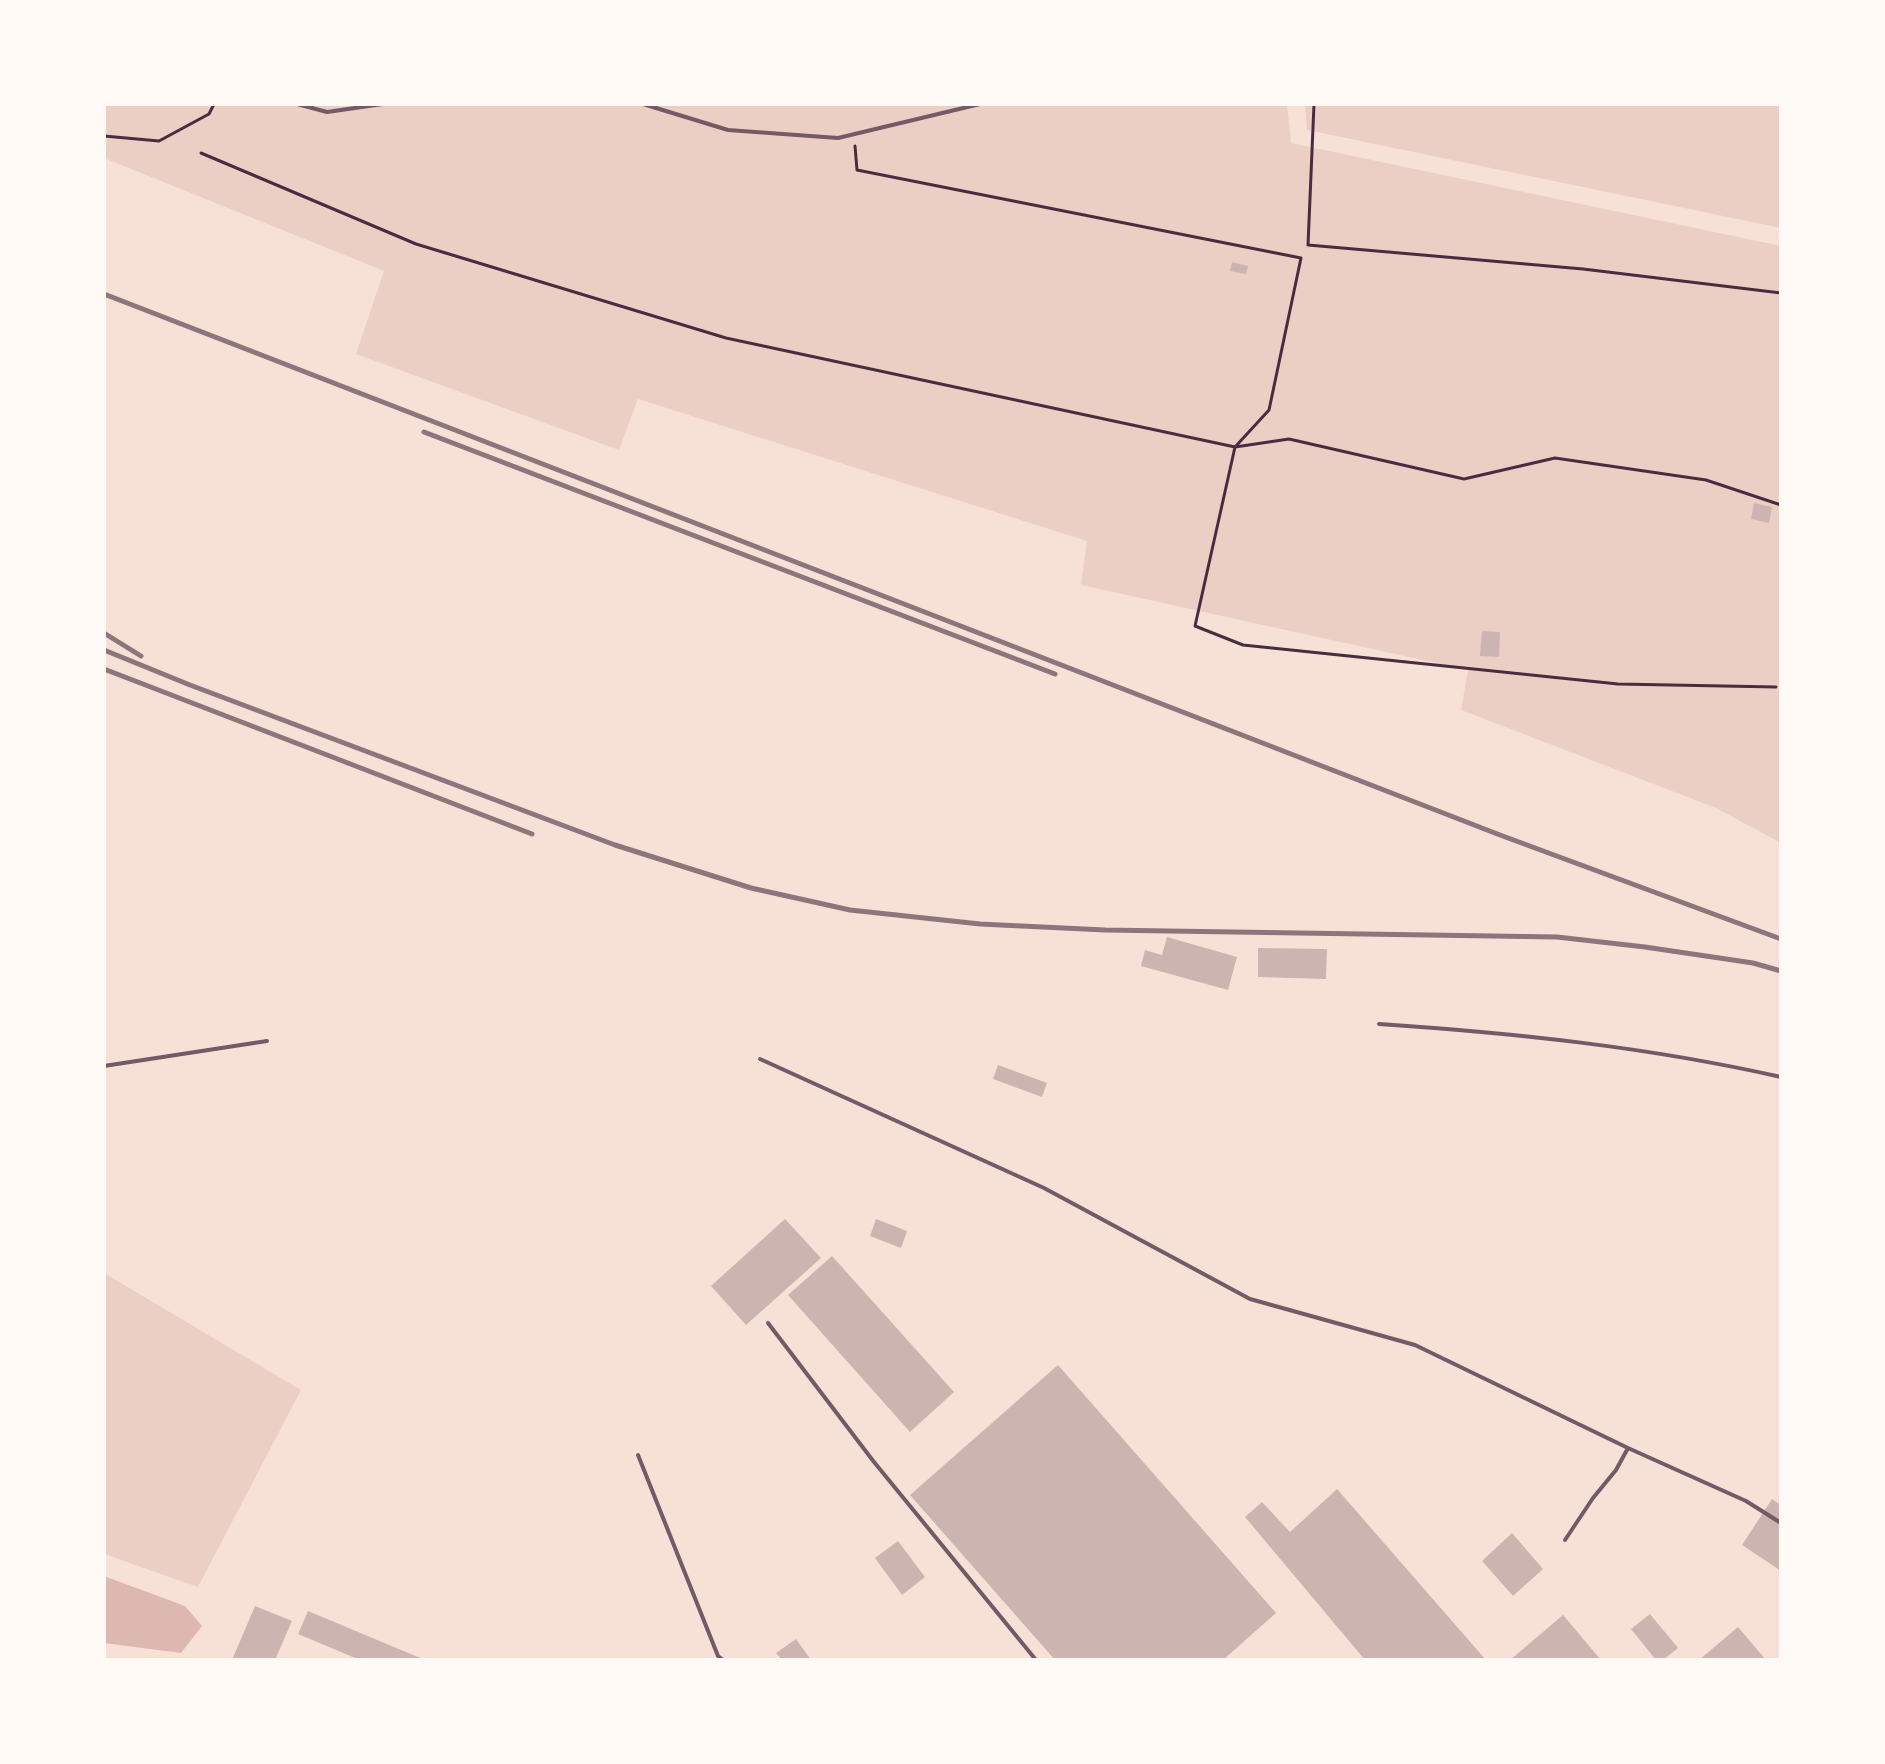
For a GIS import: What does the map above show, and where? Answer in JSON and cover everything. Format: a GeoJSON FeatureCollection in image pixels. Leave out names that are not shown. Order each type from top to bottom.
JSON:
{"type":"FeatureCollection","features":[{"type":"Feature","properties":{"kind":"lane"},"geometry":{"type":"LineString","coordinates":[[297,104],[327,112],[383,104]]}},
{"type":"Feature","properties":{"kind":"lane"},"geometry":{"type":"LineString","coordinates":[[643,104],[728,130],[838,138],[980,104]]}},
{"type":"Feature","properties":{"kind":"lane"},"geometry":{"type":"LineString","coordinates":[[1379,1024],[1492,1032],[1622,1047],[1781,1077]]}},
{"type":"Feature","properties":{"kind":"lane"},"geometry":{"type":"LineString","coordinates":[[104,1066],[267,1041]]}},
{"type":"Feature","properties":{"kind":"lane"},"geometry":{"type":"LineString","coordinates":[[760,1059],[1044,1188],[1250,1299],[1415,1345],[1746,1501],[1781,1523]]}},
{"type":"Feature","properties":{"kind":"lane"},"geometry":{"type":"LineString","coordinates":[[768,1323],[874,1462],[1036,1660]]}},
{"type":"Feature","properties":{"kind":"lane"},"geometry":{"type":"LineString","coordinates":[[1565,1540],[1616,1470],[1628,1448]]}},
{"type":"Feature","properties":{"kind":"lane"},"geometry":{"type":"LineString","coordinates":[[638,1455],[718,1656],[723,1660]]}},
{"type":"Feature","properties":{"kind":"path"},"geometry":{"type":"LineString","coordinates":[[104,136],[159,141],[209,114],[214,104]]}},
{"type":"Feature","properties":{"kind":"path"},"geometry":{"type":"LineString","coordinates":[[1314,104],[1308,245],[1583,269],[1781,293]]}},
{"type":"Feature","properties":{"kind":"path"},"geometry":{"type":"LineString","coordinates":[[854,134],[857,170],[1301,258],[1269,410],[1235,447],[1195,626],[1243,645],[1618,684],[1776,687]]}},
{"type":"Feature","properties":{"kind":"path"},"geometry":{"type":"LineString","coordinates":[[201,153],[416,244],[726,338],[1235,447],[1289,439],[1464,479],[1555,458],[1706,480],[1781,505]]}},
{"type":"Feature","properties":{"kind":"shaded area"},"geometry":{"type":"Polygon","coordinates":[[[104,104],[1287,104],[1291,143],[1781,246],[1781,843],[1716,808],[1461,710],[1468,670],[1081,585],[1087,541],[638,399],[619,450],[356,354],[384,271],[104,158],[104,104]]]}},
{"type":"Feature","properties":{"kind":"shaded area"},"geometry":{"type":"Polygon","coordinates":[[[1305,104],[1781,104],[1781,228],[1307,130],[1305,104]]]}},
{"type":"Feature","properties":{"kind":"shaded area"},"geometry":{"type":"Polygon","coordinates":[[[104,1273],[301,1390],[198,1587],[104,1554],[104,1273]]]}},
{"type":"Feature","properties":{"kind":"shaded area"},"geometry":{"type":"Polygon","coordinates":[[[104,1576],[185,1606],[202,1626],[181,1653],[104,1643],[104,1576]]]}},
{"type":"Feature","properties":{"kind":"building"},"geometry":{"type":"Polygon","coordinates":[[[1232,262],[1248,266],[1246,274],[1230,271],[1232,262]]]}},
{"type":"Feature","properties":{"kind":"building"},"geometry":{"type":"Polygon","coordinates":[[[1754,503],[1772,507],[1769,523],[1751,519],[1754,503]]]}},
{"type":"Feature","properties":{"kind":"building"},"geometry":{"type":"Polygon","coordinates":[[[1482,631],[1500,632],[1499,657],[1480,656],[1482,631]]]}},
{"type":"Feature","properties":{"kind":"building"},"geometry":{"type":"Polygon","coordinates":[[[1167,937],[1237,957],[1228,990],[1141,966],[1145,950],[1162,955],[1167,937]]]}},
{"type":"Feature","properties":{"kind":"building"},"geometry":{"type":"Polygon","coordinates":[[[1258,948],[1327,949],[1326,979],[1258,977],[1258,948]]]}},
{"type":"Feature","properties":{"kind":"building"},"geometry":{"type":"Polygon","coordinates":[[[998,1065],[1047,1083],[1042,1097],[993,1079],[998,1065]]]}},
{"type":"Feature","properties":{"kind":"building"},"geometry":{"type":"Polygon","coordinates":[[[785,1219],[821,1258],[746,1325],[711,1286],[785,1219]]]}},
{"type":"Feature","properties":{"kind":"building"},"geometry":{"type":"Polygon","coordinates":[[[876,1219],[907,1231],[901,1248],[870,1236],[876,1219]]]}},
{"type":"Feature","properties":{"kind":"building"},"geometry":{"type":"Polygon","coordinates":[[[832,1256],[954,1392],[910,1432],[788,1295],[832,1256]]]}},
{"type":"Feature","properties":{"kind":"building"},"geometry":{"type":"Polygon","coordinates":[[[1058,1365],[1276,1613],[1223,1660],[1055,1660],[910,1495],[1058,1365]]]}},
{"type":"Feature","properties":{"kind":"building"},"geometry":{"type":"Polygon","coordinates":[[[1337,1489],[1486,1660],[1365,1660],[1245,1517],[1262,1502],[1290,1532],[1337,1489]]]}},
{"type":"Feature","properties":{"kind":"building"},"geometry":{"type":"Polygon","coordinates":[[[1772,1499],[1781,1505],[1781,1571],[1742,1545],[1772,1499]]]}},
{"type":"Feature","properties":{"kind":"building"},"geometry":{"type":"Polygon","coordinates":[[[1512,1533],[1543,1569],[1513,1596],[1482,1561],[1512,1533]]]}},
{"type":"Feature","properties":{"kind":"building"},"geometry":{"type":"Polygon","coordinates":[[[898,1541],[925,1577],[902,1595],[875,1558],[898,1541]]]}},
{"type":"Feature","properties":{"kind":"building"},"geometry":{"type":"Polygon","coordinates":[[[255,1606],[292,1621],[275,1660],[232,1660],[255,1606]]]}},
{"type":"Feature","properties":{"kind":"building"},"geometry":{"type":"Polygon","coordinates":[[[308,1611],[425,1660],[360,1660],[298,1634],[308,1611]]]}},
{"type":"Feature","properties":{"kind":"building"},"geometry":{"type":"Polygon","coordinates":[[[1650,1614],[1678,1648],[1663,1660],[1656,1660],[1631,1629],[1650,1614]]]}},
{"type":"Feature","properties":{"kind":"building"},"geometry":{"type":"Polygon","coordinates":[[[1563,1615],[1601,1660],[1510,1660],[1563,1615]]]}},
{"type":"Feature","properties":{"kind":"building"},"geometry":{"type":"Polygon","coordinates":[[[1738,1627],[1766,1660],[1699,1660],[1738,1627]]]}},
{"type":"Feature","properties":{"kind":"building"},"geometry":{"type":"Polygon","coordinates":[[[796,1639],[811,1660],[782,1660],[776,1653],[796,1639]]]}},
{"type":"Feature","properties":{"kind":"railway"},"geometry":{"type":"LineString","coordinates":[[104,294],[1500,835],[1781,939]]}},
{"type":"Feature","properties":{"kind":"railway"},"geometry":{"type":"LineString","coordinates":[[424,432],[1055,674]]}},
{"type":"Feature","properties":{"kind":"railway"},"geometry":{"type":"LineString","coordinates":[[104,633],[141,656]]}},
{"type":"Feature","properties":{"kind":"railway"},"geometry":{"type":"LineString","coordinates":[[104,650],[615,845],[751,888],[850,910],[980,924],[1105,930],[1557,937],[1753,963],[1781,971]]}},
{"type":"Feature","properties":{"kind":"railway"},"geometry":{"type":"LineString","coordinates":[[104,669],[532,834]]}}]}
